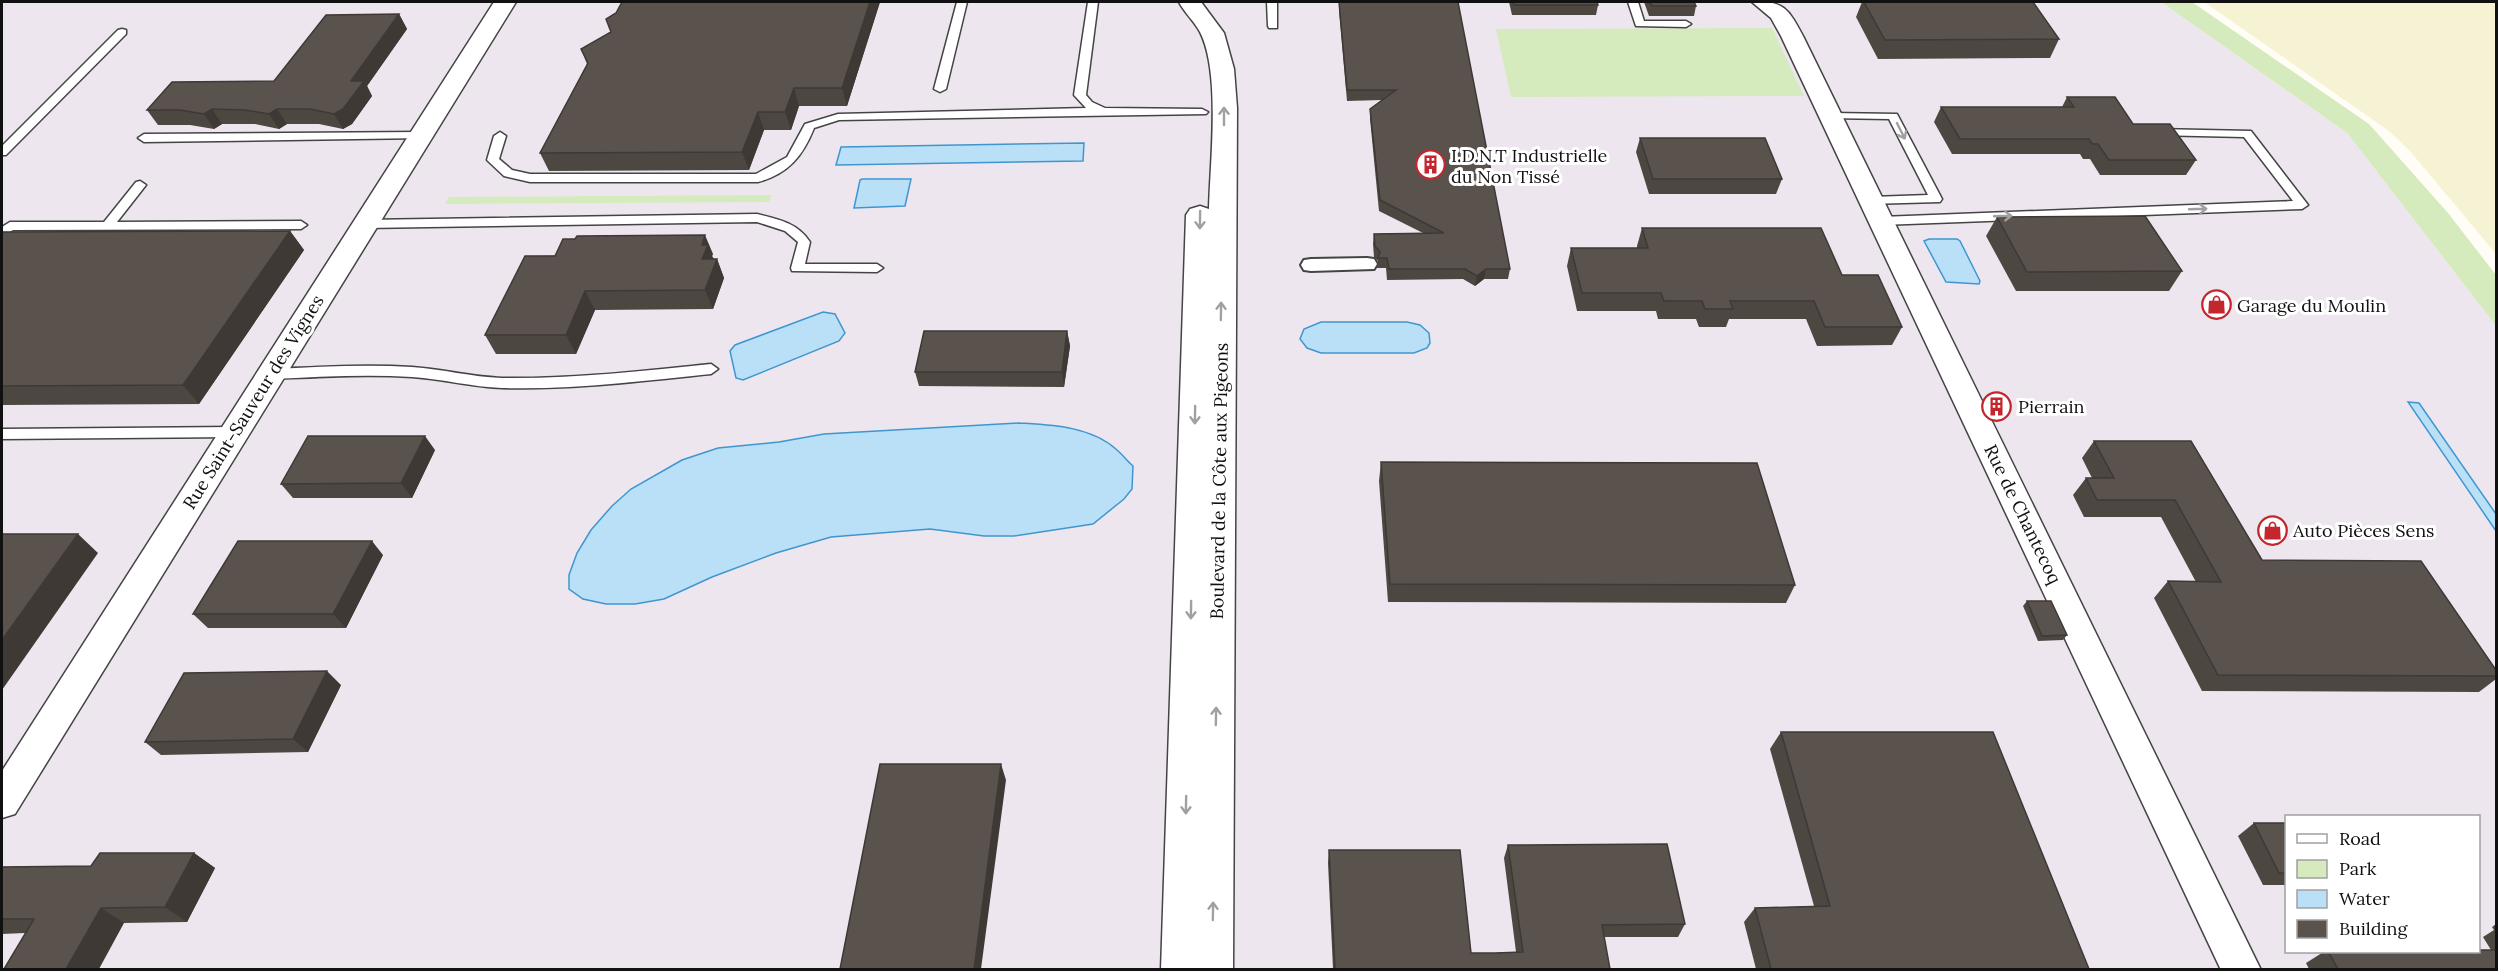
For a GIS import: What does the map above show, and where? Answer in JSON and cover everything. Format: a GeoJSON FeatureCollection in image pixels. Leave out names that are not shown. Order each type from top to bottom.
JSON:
{"type":"FeatureCollection","features":[{"type":"Feature","properties":{"kind":"street","name":"Rue Saint-Sauveur des Vignes"},"geometry":{"type":"LineString","coordinates":[[2,802],[505,2]]}},
{"type":"Feature","properties":{"kind":"street","name":"Boulevard de la Côte aux Pigeons"},"geometry":{"type":"LineString","coordinates":[[1169,2],[1177,10],[1191,39],[1201,70],[1202,112],[1182,969]]}},
{"type":"Feature","properties":{"kind":"street","name":"Boulevard de la Côte aux Pigeons"},"geometry":{"type":"LineString","coordinates":[[1190,2],[1212,33],[1222,69],[1224,108],[1212,969]]}},
{"type":"Feature","properties":{"kind":"street","name":"Rue de Chantecoq"},"geometry":{"type":"LineString","coordinates":[[1763,2],[1780,14],[1784,21],[2242,969]]}},
{"type":"Feature","properties":{"kind":"street"},"geometry":{"type":"LineString","coordinates":[[1311,265],[1366,264]]}},
{"type":"Feature","properties":{"kind":"lane"},"geometry":{"type":"LineString","coordinates":[[940,89],[962,2]]}},
{"type":"Feature","properties":{"kind":"lane"},"geometry":{"type":"LineString","coordinates":[[1093,2],[1080,95],[1090,107],[1104,111]]}},
{"type":"Feature","properties":{"kind":"lane"},"geometry":{"type":"LineString","coordinates":[[1272,2],[1274,26]]}},
{"type":"Feature","properties":{"kind":"lane"},"geometry":{"type":"LineString","coordinates":[[1633,2],[1640,24],[1686,24]]}},
{"type":"Feature","properties":{"kind":"lane"},"geometry":{"type":"LineString","coordinates":[[2,152],[122,32]]}},
{"type":"Feature","properties":{"kind":"lane"},"geometry":{"type":"LineString","coordinates":[[500,136],[493,160],[508,173],[530,178],[758,178],[785,166],[798,154],[809,126],[838,117],[1104,111],[1202,112]]}},
{"type":"Feature","properties":{"kind":"lane"},"geometry":{"type":"LineString","coordinates":[[1831,116],[1893,116],[1936,200],[1877,211]]}},
{"type":"Feature","properties":{"kind":"lane"},"geometry":{"type":"LineString","coordinates":[[1877,211],[2302,206],[2247,133],[2140,133]]}},
{"type":"Feature","properties":{"kind":"lane"},"geometry":{"type":"LineString","coordinates":[[144,138],[420,136]]}},
{"type":"Feature","properties":{"kind":"lane"},"geometry":{"type":"LineString","coordinates":[[107,226],[140,185]]}},
{"type":"Feature","properties":{"kind":"lane"},"geometry":{"type":"LineString","coordinates":[[1877,211],[1983,207]]}},
{"type":"Feature","properties":{"kind":"lane"},"geometry":{"type":"LineString","coordinates":[[365,224],[757,218],[786,225],[800,235],[804,242],[797,268],[877,268]]}},
{"type":"Feature","properties":{"kind":"lane"},"geometry":{"type":"LineString","coordinates":[[2,233],[10,226],[301,225]]}},
{"type":"Feature","properties":{"kind":"lane"},"geometry":{"type":"LineString","coordinates":[[271,374],[414,372],[500,383],[563,383],[711,369]]}},
{"type":"Feature","properties":{"kind":"lane"},"geometry":{"type":"LineString","coordinates":[[2,434],[234,432]]}},
{"type":"Feature","properties":{"kind":"shaded area"},"geometry":{"type":"Polygon","coordinates":[[[2,2],[2161,2],[2347,133],[2496,326],[2496,969],[2,970],[2,2]]]}},
{"type":"Feature","properties":{"kind":"shaded area"},"geometry":{"type":"Polygon","coordinates":[[[2204,2],[2496,2],[2496,254],[2409,150],[2389,131],[2204,2]]]}},
{"type":"Feature","properties":{"kind":"green space"},"geometry":{"type":"Polygon","coordinates":[[[2161,2],[2192,2],[2369,124],[2448,213],[2496,275],[2496,326],[2347,133],[2161,2]]]}},
{"type":"Feature","properties":{"kind":"green space"},"geometry":{"type":"Polygon","coordinates":[[[1772,28],[1804,96],[1511,97],[1496,29],[1772,28]]]}},
{"type":"Feature","properties":{"kind":"green space"},"geometry":{"type":"Polygon","coordinates":[[[772,195],[769,202],[445,204],[449,197],[772,195]]]}},
{"type":"Feature","properties":{"kind":"water"},"geometry":{"type":"Polygon","coordinates":[[[1084,143],[1083,161],[836,165],[841,147],[1084,143]]]}},
{"type":"Feature","properties":{"kind":"water"},"geometry":{"type":"Polygon","coordinates":[[[862,179],[911,179],[905,206],[854,208],[862,179]]]}},
{"type":"Feature","properties":{"kind":"water"},"geometry":{"type":"Polygon","coordinates":[[[1957,239],[1960,241],[1980,281],[1979,284],[1946,282],[1924,241],[1957,239]]]}},
{"type":"Feature","properties":{"kind":"water"},"geometry":{"type":"Polygon","coordinates":[[[823,312],[835,314],[845,333],[839,341],[743,380],[736,378],[730,351],[735,345],[823,312]]]}},
{"type":"Feature","properties":{"kind":"water"},"geometry":{"type":"Polygon","coordinates":[[[1321,322],[1407,322],[1420,325],[1429,333],[1430,343],[1427,348],[1414,353],[1321,353],[1307,348],[1300,339],[1304,329],[1321,322]]]}},
{"type":"Feature","properties":{"kind":"water"},"geometry":{"type":"Polygon","coordinates":[[[2408,402],[2419,403],[2496,514],[2496,531],[2408,402]]]}},
{"type":"Feature","properties":{"kind":"water"},"geometry":{"type":"Polygon","coordinates":[[[1019,423],[1070,428],[1107,442],[1133,466],[1132,489],[1124,499],[1093,524],[1014,536],[984,536],[930,529],[831,537],[776,553],[712,577],[664,599],[635,604],[606,604],[583,599],[569,589],[569,575],[577,553],[591,530],[612,506],[631,489],[682,460],[718,448],[779,442],[824,434],[1019,423]]]}},
{"type":"Feature","properties":{"kind":"building"},"geometry":{"type":"Polygon","coordinates":[[[622,2],[870,2],[842,88],[794,88],[785,112],[758,112],[742,152],[540,153],[588,63],[581,49],[611,32],[606,19],[616,13],[622,2]]]}},
{"type":"Feature","properties":{"kind":"building","name":"I.D.N.T Industrielle du Non Tissé"},"geometry":{"type":"Polygon","coordinates":[[[1339,2],[1458,2],[1510,269],[1486,269],[1477,276],[1465,269],[1389,269],[1387,258],[1378,258],[1380,252],[1375,246],[1374,234],[1444,233],[1380,200],[1370,109],[1396,90],[1347,90],[1339,2]]]}},
{"type":"Feature","properties":{"kind":"building"},"geometry":{"type":"Polygon","coordinates":[[[1513,2],[1597,2],[1598,5],[1514,5],[1513,2]]]}},
{"type":"Feature","properties":{"kind":"building"},"geometry":{"type":"Polygon","coordinates":[[[1650,2],[1694,2],[1696,6],[1652,6],[1650,2]]]}},
{"type":"Feature","properties":{"kind":"building"},"geometry":{"type":"Polygon","coordinates":[[[1864,2],[2033,2],[2059,39],[1885,40],[1864,2]]]}},
{"type":"Feature","properties":{"kind":"building"},"geometry":{"type":"Polygon","coordinates":[[[399,14],[351,81],[364,81],[343,109],[334,114],[310,109],[277,109],[269,114],[245,110],[212,109],[204,114],[180,110],[147,110],[172,82],[274,81],[326,15],[399,14]]]}},
{"type":"Feature","properties":{"kind":"building"},"geometry":{"type":"Polygon","coordinates":[[[2067,97],[2115,97],[2133,124],[2170,124],[2196,160],[2109,160],[2098,144],[2092,144],[2089,139],[1960,139],[1941,107],[2074,107],[2067,97]]]}},
{"type":"Feature","properties":{"kind":"building"},"geometry":{"type":"Polygon","coordinates":[[[1640,138],[1765,138],[1782,179],[1653,179],[1640,138]]]}},
{"type":"Feature","properties":{"kind":"building"},"geometry":{"type":"Polygon","coordinates":[[[2145,216],[2182,271],[2027,272],[1997,217],[2145,216]]]}},
{"type":"Feature","properties":{"kind":"building"},"geometry":{"type":"Polygon","coordinates":[[[1642,228],[1821,228],[1842,275],[1878,275],[1902,327],[1825,327],[1814,301],[1730,301],[1733,309],[1705,309],[1702,301],[1664,301],[1661,293],[1582,293],[1571,248],[1648,248],[1642,228]]]}},
{"type":"Feature","properties":{"kind":"building"},"geometry":{"type":"Polygon","coordinates":[[[290,231],[183,385],[2,386],[2,232],[290,231]]]}},
{"type":"Feature","properties":{"kind":"building"},"geometry":{"type":"Polygon","coordinates":[[[705,235],[702,245],[708,245],[702,259],[717,259],[705,290],[585,291],[566,335],[485,335],[525,256],[555,256],[563,239],[575,239],[577,236],[705,235]]]}},
{"type":"Feature","properties":{"kind":"building"},"geometry":{"type":"Polygon","coordinates":[[[924,331],[1067,331],[1062,372],[915,372],[924,331]]]}},
{"type":"Feature","properties":{"kind":"building"},"geometry":{"type":"Polygon","coordinates":[[[308,436],[425,436],[401,483],[281,484],[308,436]]]}},
{"type":"Feature","properties":{"kind":"building"},"geometry":{"type":"Polygon","coordinates":[[[2094,441],[2191,441],[2262,560],[2421,561],[2496,670],[2496,676],[2218,675],[2168,581],[2221,582],[2175,500],[2097,500],[2086,478],[2114,478],[2094,441]]]}},
{"type":"Feature","properties":{"kind":"building"},"geometry":{"type":"Polygon","coordinates":[[[1381,462],[1757,463],[1795,585],[1390,584],[1381,462]]]}},
{"type":"Feature","properties":{"kind":"building"},"geometry":{"type":"Polygon","coordinates":[[[2,534],[78,534],[2,640],[2,534]]]}},
{"type":"Feature","properties":{"kind":"building"},"geometry":{"type":"Polygon","coordinates":[[[238,541],[372,541],[333,614],[193,614],[238,541]]]}},
{"type":"Feature","properties":{"kind":"building"},"geometry":{"type":"Polygon","coordinates":[[[2027,601],[2051,601],[2067,635],[2042,636],[2027,601]]]}},
{"type":"Feature","properties":{"kind":"building"},"geometry":{"type":"Polygon","coordinates":[[[327,671],[293,739],[145,742],[184,673],[327,671]]]}},
{"type":"Feature","properties":{"kind":"building"},"geometry":{"type":"Polygon","coordinates":[[[1781,732],[1993,732],[2089,969],[1771,969],[1755,908],[1830,906],[1781,732]]]}},
{"type":"Feature","properties":{"kind":"building"},"geometry":{"type":"Polygon","coordinates":[[[880,764],[1001,764],[974,969],[840,969],[880,764]]]}},
{"type":"Feature","properties":{"kind":"building"},"geometry":{"type":"Polygon","coordinates":[[[2254,823],[2285,823],[2285,873],[2279,873],[2254,823]]]}},
{"type":"Feature","properties":{"kind":"building"},"geometry":{"type":"Polygon","coordinates":[[[1667,844],[1685,924],[1602,925],[1610,969],[1335,969],[1329,850],[1460,850],[1471,953],[1495,953],[1523,952],[1508,845],[1667,844]]]}},
{"type":"Feature","properties":{"kind":"building"},"geometry":{"type":"Polygon","coordinates":[[[100,853],[194,853],[165,907],[101,908],[66,969],[4,969],[34,919],[2,919],[2,867],[91,866],[100,853]]]}},
{"type":"Feature","properties":{"kind":"building"},"geometry":{"type":"Polygon","coordinates":[[[2480,950],[2496,950],[2496,969],[2338,969],[2329,953],[2480,953],[2480,950]]]}},
{"type":"Feature","properties":{"kind":"place","name":"I.D.N.T Industrielle du Non Tissé"},"geometry":{"type":"Point","coordinates":[1430,165]}},
{"type":"Feature","properties":{"kind":"place","name":"Garage du Moulin"},"geometry":{"type":"Point","coordinates":[2216,305]}},
{"type":"Feature","properties":{"kind":"place","name":"Pierrain"},"geometry":{"type":"Point","coordinates":[1997,406]}},
{"type":"Feature","properties":{"kind":"place","name":"Auto Pièces Sens"},"geometry":{"type":"Point","coordinates":[2272,530]}}]}
